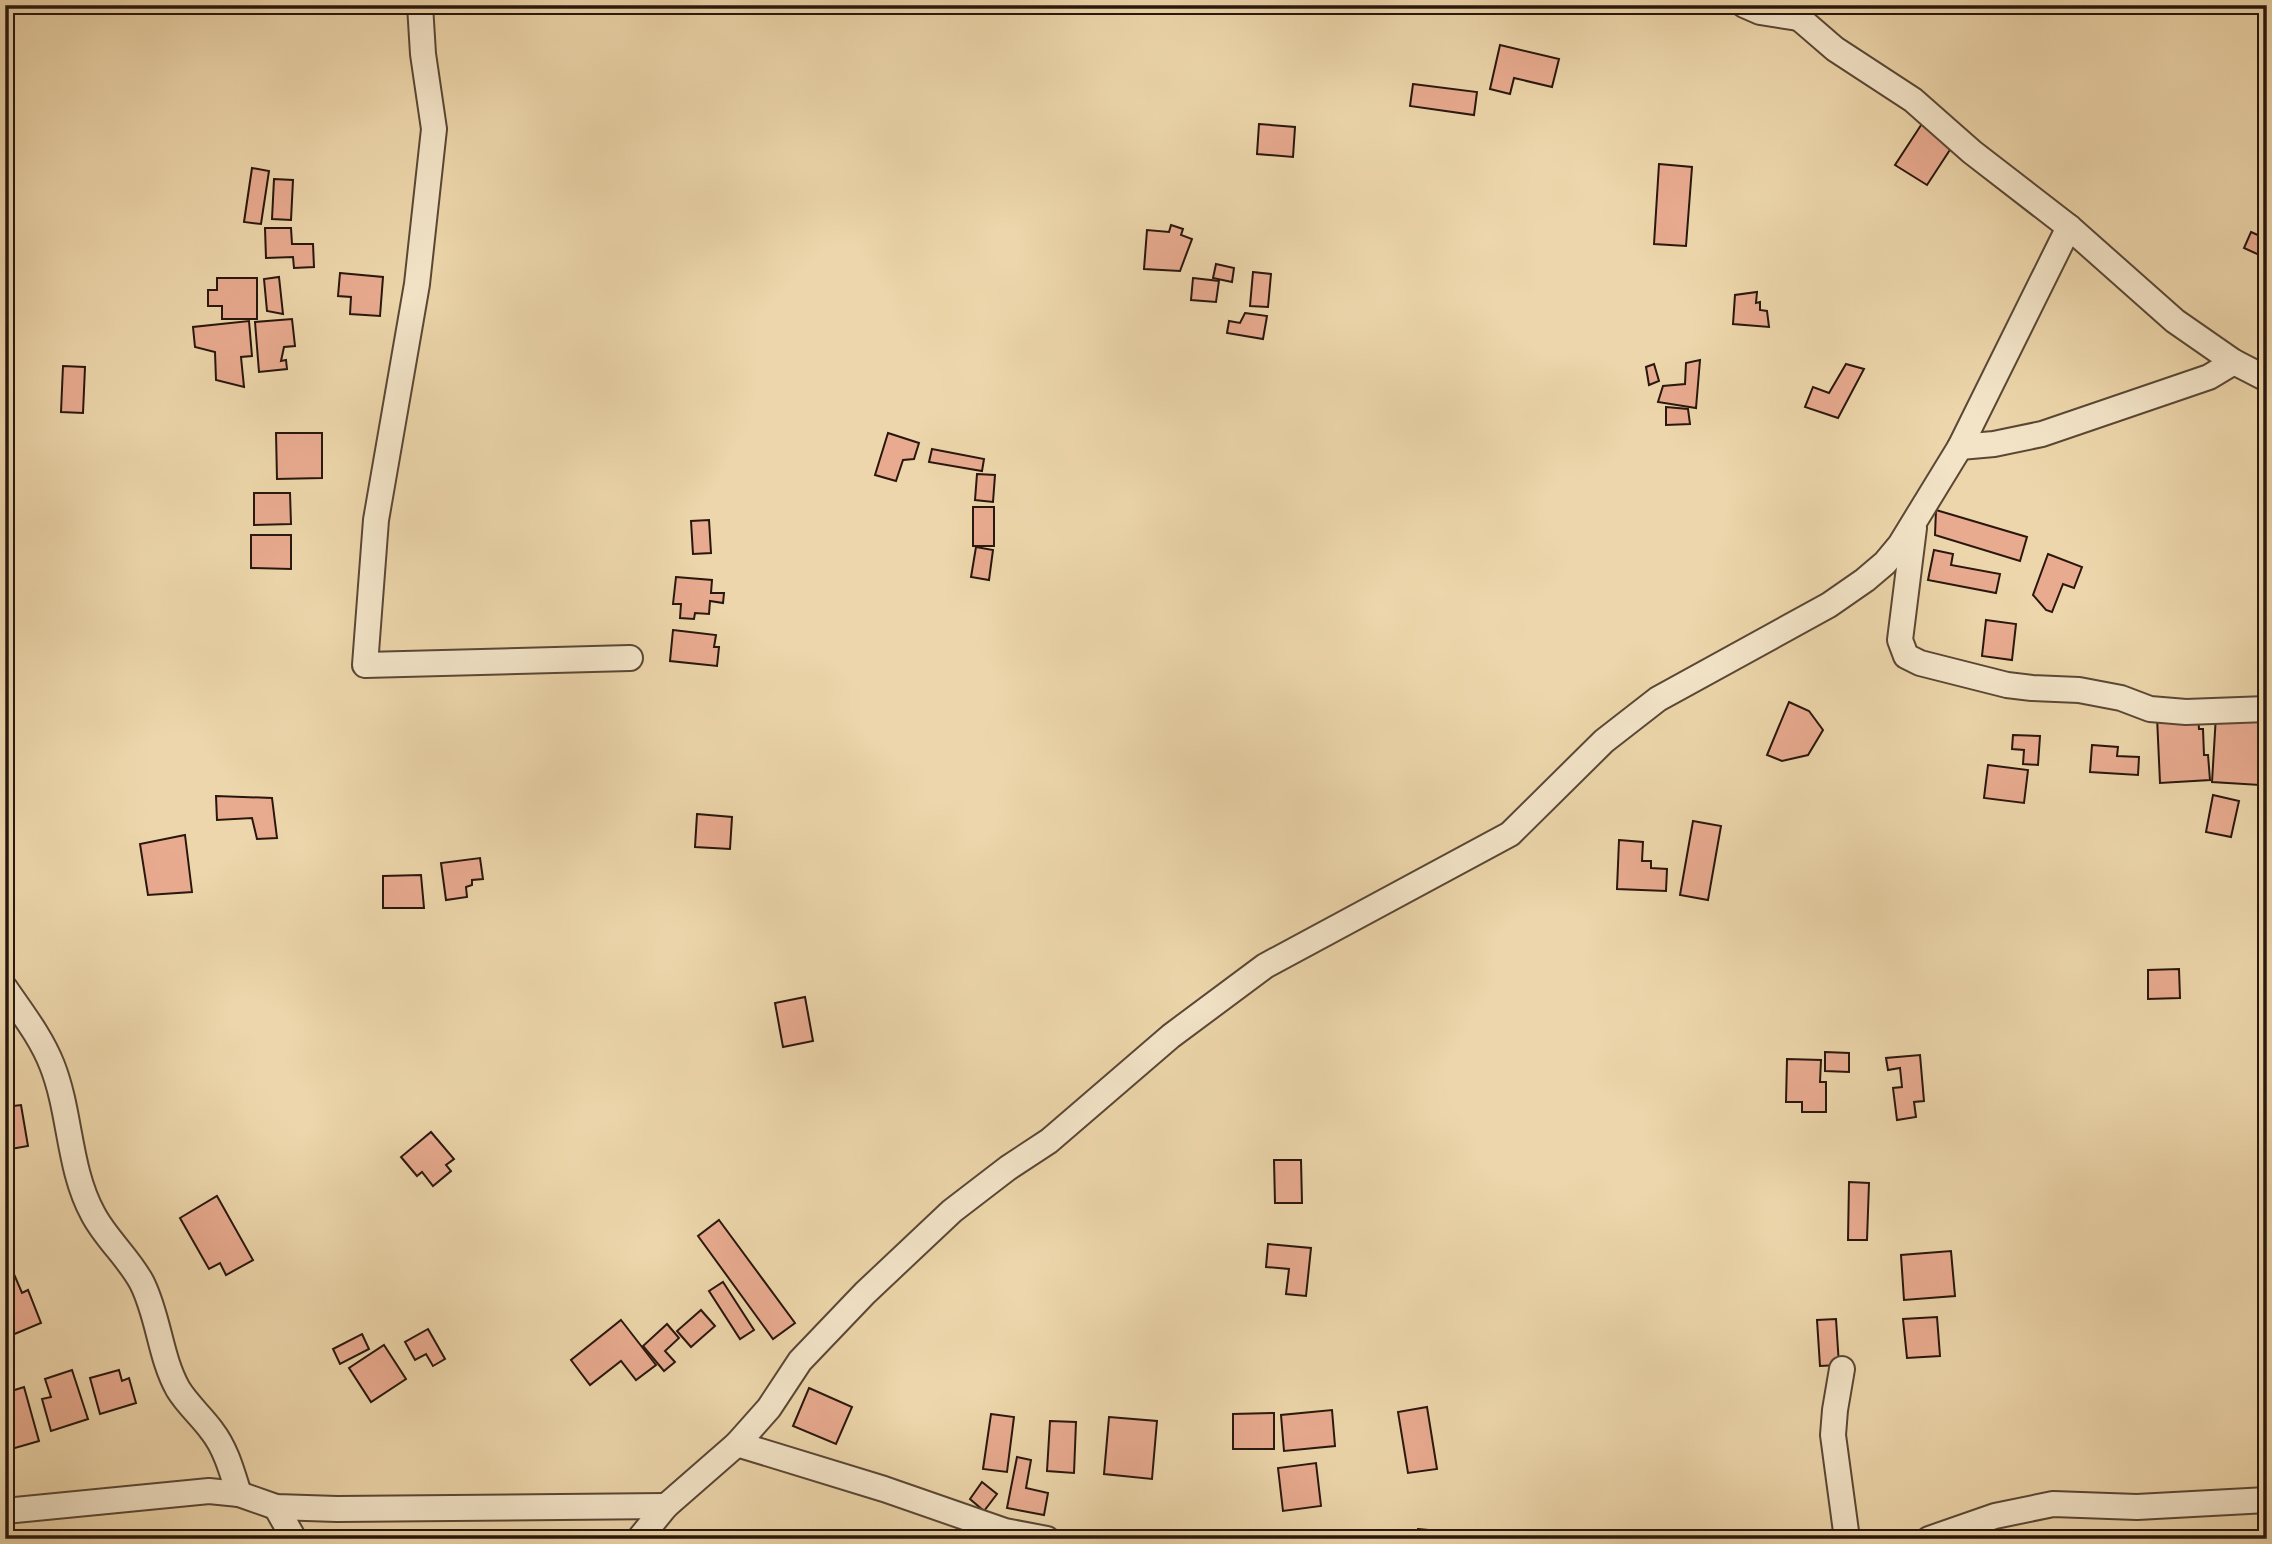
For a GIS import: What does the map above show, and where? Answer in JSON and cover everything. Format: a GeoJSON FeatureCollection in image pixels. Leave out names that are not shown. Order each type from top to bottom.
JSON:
{"type":"FeatureCollection","features":[{"type":"Feature","properties":{"kind":"street"},"geometry":{"type":"LineString","coordinates":[[420,5],[433,130],[417,284],[376,520],[365,665],[630,658]]}},
{"type":"Feature","properties":{"kind":"street"},"geometry":{"type":"LineString","coordinates":[[1744,5],[1760,12],[1791,12],[1835,49],[1913,100],[1972,152],[2069,228],[2175,321],[2234,362],[2267,379]]}},
{"type":"Feature","properties":{"kind":"street"},"geometry":{"type":"LineString","coordinates":[[639,1539],[666,1506],[737,1444],[769,1408],[800,1361],[865,1293],[952,1211],[1007,1168],[1049,1141],[1171,1036],[1265,966],[1510,834],[1604,741],[1658,699],[1829,605],[1885,563],[1900,545],[1960,447],[2069,228]]}},
{"type":"Feature","properties":{"kind":"street"},"geometry":{"type":"LineString","coordinates":[[1960,447],[2042,434],[2209,377],[2234,362]]}},
{"type":"Feature","properties":{"kind":"street"},"geometry":{"type":"LineString","coordinates":[[1914,520],[1900,640],[1906,656],[1920,663],[2007,685],[2078,690],[2120,698],[2150,709],[2186,712],[2267,709]]}},
{"type":"Feature","properties":{"kind":"street"},"geometry":{"type":"LineString","coordinates":[[5,988],[41,1041],[53,1066],[78,1179],[93,1215],[141,1281],[179,1391],[217,1438],[226,1455],[239,1494]]}},
{"type":"Feature","properties":{"kind":"street"},"geometry":{"type":"LineString","coordinates":[[1842,1369],[1833,1435],[1847,1539]]}},
{"type":"Feature","properties":{"kind":"street"},"geometry":{"type":"LineString","coordinates":[[737,1444],[884,1489],[1005,1531],[1047,1539]]}},
{"type":"Feature","properties":{"kind":"street"},"geometry":{"type":"LineString","coordinates":[[5,1510],[209,1491],[239,1494],[276,1507],[445,1510],[666,1506]]}},
{"type":"Feature","properties":{"kind":"street"},"geometry":{"type":"LineString","coordinates":[[1929,1539],[1995,1516],[2053,1504],[2137,1507],[2267,1500]]}},
{"type":"Feature","properties":{"kind":"street"},"geometry":{"type":"LineString","coordinates":[[276,1507],[295,1539]]}},
{"type":"Feature","properties":{"kind":"building"},"geometry":{"type":"Polygon","coordinates":[[[1500,45],[1559,59],[1552,87],[1514,78],[1510,94],[1490,89],[1500,45]]]}},
{"type":"Feature","properties":{"kind":"building"},"geometry":{"type":"Polygon","coordinates":[[[1413,84],[1477,92],[1474,115],[1410,106],[1413,84]]]}},
{"type":"Feature","properties":{"kind":"building"},"geometry":{"type":"Polygon","coordinates":[[[1925,119],[1957,139],[1927,185],[1895,165],[1925,119]]]}},
{"type":"Feature","properties":{"kind":"building"},"geometry":{"type":"Polygon","coordinates":[[[1259,124],[1295,127],[1293,157],[1257,154],[1259,124]]]}},
{"type":"Feature","properties":{"kind":"building"},"geometry":{"type":"Polygon","coordinates":[[[1659,164],[1692,167],[1686,246],[1654,244],[1659,164]]]}},
{"type":"Feature","properties":{"kind":"building"},"geometry":{"type":"Polygon","coordinates":[[[252,168],[269,171],[261,224],[244,222],[252,168]]]}},
{"type":"Feature","properties":{"kind":"building"},"geometry":{"type":"Polygon","coordinates":[[[274,179],[293,180],[291,220],[272,219],[274,179]]]}},
{"type":"Feature","properties":{"kind":"building"},"geometry":{"type":"Polygon","coordinates":[[[1171,225],[1183,229],[1181,235],[1192,239],[1180,271],[1144,269],[1147,230],[1169,232],[1171,225]]]}},
{"type":"Feature","properties":{"kind":"building"},"geometry":{"type":"Polygon","coordinates":[[[265,228],[291,228],[292,244],[313,244],[314,267],[294,268],[293,257],[266,258],[265,228]]]}},
{"type":"Feature","properties":{"kind":"building"},"geometry":{"type":"Polygon","coordinates":[[[2251,232],[2267,239],[2267,278],[2259,275],[2266,258],[2244,248],[2251,232]]]}},
{"type":"Feature","properties":{"kind":"building"},"geometry":{"type":"Polygon","coordinates":[[[1216,264],[1234,268],[1232,282],[1213,278],[1216,264]]]}},
{"type":"Feature","properties":{"kind":"building"},"geometry":{"type":"Polygon","coordinates":[[[1253,272],[1271,274],[1268,307],[1250,306],[1253,272]]]}},
{"type":"Feature","properties":{"kind":"building"},"geometry":{"type":"Polygon","coordinates":[[[340,273],[383,277],[380,316],[350,314],[351,297],[338,296],[340,273]]]}},
{"type":"Feature","properties":{"kind":"building"},"geometry":{"type":"Polygon","coordinates":[[[279,277],[283,314],[267,311],[264,279],[279,277]]]}},
{"type":"Feature","properties":{"kind":"building"},"geometry":{"type":"Polygon","coordinates":[[[217,278],[257,278],[257,319],[222,319],[222,306],[208,306],[208,290],[217,290],[217,278]]]}},
{"type":"Feature","properties":{"kind":"building"},"geometry":{"type":"Polygon","coordinates":[[[1193,278],[1219,281],[1216,302],[1191,300],[1193,278]]]}},
{"type":"Feature","properties":{"kind":"building"},"geometry":{"type":"Polygon","coordinates":[[[1757,292],[1756,303],[1760,302],[1760,310],[1767,311],[1769,327],[1733,324],[1735,295],[1757,292]]]}},
{"type":"Feature","properties":{"kind":"building"},"geometry":{"type":"Polygon","coordinates":[[[1245,313],[1267,316],[1263,339],[1227,333],[1229,321],[1240,323],[1245,313]]]}},
{"type":"Feature","properties":{"kind":"building"},"geometry":{"type":"Polygon","coordinates":[[[292,319],[295,346],[284,347],[281,361],[286,360],[287,369],[259,372],[255,322],[292,319]]]}},
{"type":"Feature","properties":{"kind":"building"},"geometry":{"type":"Polygon","coordinates":[[[249,321],[252,356],[241,357],[244,387],[216,380],[215,352],[195,347],[193,327],[249,321]]]}},
{"type":"Feature","properties":{"kind":"building"},"geometry":{"type":"Polygon","coordinates":[[[1700,360],[1696,408],[1658,402],[1663,386],[1685,384],[1686,363],[1700,360]]]}},
{"type":"Feature","properties":{"kind":"building"},"geometry":{"type":"Polygon","coordinates":[[[1654,364],[1659,381],[1649,385],[1646,367],[1654,364]]]}},
{"type":"Feature","properties":{"kind":"building"},"geometry":{"type":"Polygon","coordinates":[[[1846,364],[1864,369],[1838,418],[1805,407],[1813,387],[1829,393],[1846,364]]]}},
{"type":"Feature","properties":{"kind":"building"},"geometry":{"type":"Polygon","coordinates":[[[63,366],[85,367],[83,413],[61,412],[63,366]]]}},
{"type":"Feature","properties":{"kind":"building"},"geometry":{"type":"Polygon","coordinates":[[[1666,407],[1688,409],[1690,424],[1666,425],[1666,407]]]}},
{"type":"Feature","properties":{"kind":"building"},"geometry":{"type":"Polygon","coordinates":[[[276,433],[322,433],[322,478],[277,479],[276,433]]]}},
{"type":"Feature","properties":{"kind":"building"},"geometry":{"type":"Polygon","coordinates":[[[888,433],[919,443],[914,459],[903,460],[896,481],[875,475],[888,433]]]}},
{"type":"Feature","properties":{"kind":"building"},"geometry":{"type":"Polygon","coordinates":[[[932,449],[984,459],[982,471],[929,462],[932,449]]]}},
{"type":"Feature","properties":{"kind":"building"},"geometry":{"type":"Polygon","coordinates":[[[977,474],[995,475],[993,502],[975,500],[977,474]]]}},
{"type":"Feature","properties":{"kind":"building"},"geometry":{"type":"Polygon","coordinates":[[[254,493],[290,493],[291,524],[254,525],[254,493]]]}},
{"type":"Feature","properties":{"kind":"building"},"geometry":{"type":"Polygon","coordinates":[[[973,507],[994,507],[994,546],[973,546],[973,507]]]}},
{"type":"Feature","properties":{"kind":"building"},"geometry":{"type":"Polygon","coordinates":[[[1936,510],[2027,537],[2020,561],[1935,535],[1936,510]]]}},
{"type":"Feature","properties":{"kind":"building"},"geometry":{"type":"Polygon","coordinates":[[[709,520],[711,553],[693,554],[691,521],[709,520]]]}},
{"type":"Feature","properties":{"kind":"building"},"geometry":{"type":"Polygon","coordinates":[[[251,535],[291,535],[291,569],[251,568],[251,535]]]}},
{"type":"Feature","properties":{"kind":"building"},"geometry":{"type":"Polygon","coordinates":[[[976,547],[993,550],[989,580],[971,577],[976,547]]]}},
{"type":"Feature","properties":{"kind":"building"},"geometry":{"type":"Polygon","coordinates":[[[1934,550],[1953,554],[1951,565],[2000,574],[1996,593],[1928,580],[1934,550]]]}},
{"type":"Feature","properties":{"kind":"building"},"geometry":{"type":"Polygon","coordinates":[[[2048,554],[2082,567],[2074,588],[2063,584],[2052,612],[2046,610],[2033,595],[2048,554]]]}},
{"type":"Feature","properties":{"kind":"building"},"geometry":{"type":"Polygon","coordinates":[[[676,577],[712,580],[711,593],[724,593],[723,603],[710,601],[709,614],[695,613],[694,619],[680,618],[681,604],[673,604],[676,577]]]}},
{"type":"Feature","properties":{"kind":"building"},"geometry":{"type":"Polygon","coordinates":[[[1986,620],[2016,624],[2012,660],[1982,656],[1986,620]]]}},
{"type":"Feature","properties":{"kind":"building"},"geometry":{"type":"Polygon","coordinates":[[[673,630],[716,635],[714,647],[719,647],[717,666],[670,661],[673,630]]]}},
{"type":"Feature","properties":{"kind":"building"},"geometry":{"type":"Polygon","coordinates":[[[1789,702],[1809,711],[1823,730],[1808,755],[1782,761],[1767,755],[1789,702]]]}},
{"type":"Feature","properties":{"kind":"building"},"geometry":{"type":"Polygon","coordinates":[[[2198,715],[2199,729],[2203,729],[2204,755],[2208,755],[2210,780],[2160,783],[2157,717],[2198,715]]]}},
{"type":"Feature","properties":{"kind":"building"},"geometry":{"type":"Polygon","coordinates":[[[2216,715],[2264,718],[2260,785],[2212,782],[2216,715]]]}},
{"type":"Feature","properties":{"kind":"building"},"geometry":{"type":"Polygon","coordinates":[[[2013,735],[2040,736],[2038,765],[2023,764],[2024,750],[2012,749],[2013,735]]]}},
{"type":"Feature","properties":{"kind":"building"},"geometry":{"type":"Polygon","coordinates":[[[2092,745],[2118,747],[2117,756],[2139,757],[2138,775],[2090,772],[2092,745]]]}},
{"type":"Feature","properties":{"kind":"building"},"geometry":{"type":"Polygon","coordinates":[[[1988,765],[2028,770],[2024,803],[1984,798],[1988,765]]]}},
{"type":"Feature","properties":{"kind":"building"},"geometry":{"type":"Polygon","coordinates":[[[2213,795],[2239,801],[2231,837],[2206,832],[2213,795]]]}},
{"type":"Feature","properties":{"kind":"building"},"geometry":{"type":"Polygon","coordinates":[[[216,796],[272,798],[277,838],[257,839],[252,818],[217,820],[216,796]]]}},
{"type":"Feature","properties":{"kind":"building"},"geometry":{"type":"Polygon","coordinates":[[[697,814],[732,817],[730,849],[695,847],[697,814]]]}},
{"type":"Feature","properties":{"kind":"building"},"geometry":{"type":"Polygon","coordinates":[[[1693,821],[1721,826],[1708,900],[1680,895],[1693,821]]]}},
{"type":"Feature","properties":{"kind":"building"},"geometry":{"type":"Polygon","coordinates":[[[185,835],[192,892],[148,895],[140,844],[185,835]]]}},
{"type":"Feature","properties":{"kind":"building"},"geometry":{"type":"Polygon","coordinates":[[[1619,840],[1643,842],[1642,861],[1651,861],[1651,868],[1667,869],[1666,891],[1617,889],[1619,840]]]}},
{"type":"Feature","properties":{"kind":"building"},"geometry":{"type":"Polygon","coordinates":[[[480,858],[483,879],[472,880],[472,885],[466,887],[467,897],[446,900],[441,863],[480,858]]]}},
{"type":"Feature","properties":{"kind":"building"},"geometry":{"type":"Polygon","coordinates":[[[421,875],[424,908],[383,908],[383,876],[421,875]]]}},
{"type":"Feature","properties":{"kind":"building"},"geometry":{"type":"Polygon","coordinates":[[[2179,969],[2180,998],[2148,999],[2148,970],[2179,969]]]}},
{"type":"Feature","properties":{"kind":"building"},"geometry":{"type":"Polygon","coordinates":[[[805,997],[813,1041],[783,1047],[775,1003],[805,997]]]}},
{"type":"Feature","properties":{"kind":"building"},"geometry":{"type":"Polygon","coordinates":[[[1825,1052],[1849,1053],[1849,1072],[1825,1071],[1825,1052]]]}},
{"type":"Feature","properties":{"kind":"building"},"geometry":{"type":"Polygon","coordinates":[[[1920,1055],[1924,1101],[1914,1102],[1916,1117],[1897,1120],[1893,1088],[1902,1087],[1900,1068],[1888,1070],[1886,1058],[1920,1055]]]}},
{"type":"Feature","properties":{"kind":"building"},"geometry":{"type":"Polygon","coordinates":[[[1787,1059],[1821,1060],[1820,1082],[1826,1082],[1826,1112],[1802,1112],[1802,1102],[1786,1102],[1787,1059]]]}},
{"type":"Feature","properties":{"kind":"building"},"geometry":{"type":"Polygon","coordinates":[[[21,1105],[28,1146],[5,1150],[5,1107],[21,1105]]]}},
{"type":"Feature","properties":{"kind":"building"},"geometry":{"type":"Polygon","coordinates":[[[431,1132],[454,1159],[446,1165],[451,1171],[433,1186],[422,1172],[417,1176],[401,1157],[431,1132]]]}},
{"type":"Feature","properties":{"kind":"building"},"geometry":{"type":"Polygon","coordinates":[[[1274,1160],[1301,1160],[1302,1203],[1275,1203],[1274,1160]]]}},
{"type":"Feature","properties":{"kind":"building"},"geometry":{"type":"Polygon","coordinates":[[[1849,1182],[1869,1183],[1867,1240],[1848,1240],[1849,1182]]]}},
{"type":"Feature","properties":{"kind":"building"},"geometry":{"type":"Polygon","coordinates":[[[217,1196],[253,1260],[226,1275],[220,1263],[209,1269],[180,1218],[217,1196]]]}},
{"type":"Feature","properties":{"kind":"building"},"geometry":{"type":"Polygon","coordinates":[[[719,1220],[795,1323],[773,1339],[698,1236],[719,1220]]]}},
{"type":"Feature","properties":{"kind":"building"},"geometry":{"type":"Polygon","coordinates":[[[1268,1244],[1311,1248],[1306,1296],[1286,1294],[1289,1269],[1266,1267],[1268,1244]]]}},
{"type":"Feature","properties":{"kind":"building"},"geometry":{"type":"Polygon","coordinates":[[[1951,1251],[1955,1296],[1904,1300],[1901,1255],[1951,1251]]]}},
{"type":"Feature","properties":{"kind":"building"},"geometry":{"type":"Polygon","coordinates":[[[8,1260],[22,1293],[28,1290],[41,1323],[5,1338],[5,1261],[8,1260]]]}},
{"type":"Feature","properties":{"kind":"building"},"geometry":{"type":"Polygon","coordinates":[[[723,1282],[754,1330],[740,1339],[709,1291],[723,1282]]]}},
{"type":"Feature","properties":{"kind":"building"},"geometry":{"type":"Polygon","coordinates":[[[701,1310],[715,1326],[691,1347],[677,1331],[701,1310]]]}},
{"type":"Feature","properties":{"kind":"building"},"geometry":{"type":"Polygon","coordinates":[[[1937,1317],[1940,1356],[1907,1358],[1903,1319],[1937,1317]]]}},
{"type":"Feature","properties":{"kind":"building"},"geometry":{"type":"Polygon","coordinates":[[[1836,1319],[1839,1365],[1820,1366],[1817,1320],[1836,1319]]]}},
{"type":"Feature","properties":{"kind":"building"},"geometry":{"type":"Polygon","coordinates":[[[621,1320],[656,1365],[636,1380],[621,1361],[590,1385],[571,1360],[621,1320]]]}},
{"type":"Feature","properties":{"kind":"building"},"geometry":{"type":"Polygon","coordinates":[[[667,1324],[679,1338],[665,1351],[675,1362],[664,1371],[643,1346],[667,1324]]]}},
{"type":"Feature","properties":{"kind":"building"},"geometry":{"type":"Polygon","coordinates":[[[428,1329],[445,1359],[433,1366],[426,1354],[415,1360],[405,1342],[428,1329]]]}},
{"type":"Feature","properties":{"kind":"building"},"geometry":{"type":"Polygon","coordinates":[[[362,1334],[369,1349],[340,1364],[333,1349],[362,1334]]]}},
{"type":"Feature","properties":{"kind":"building"},"geometry":{"type":"Polygon","coordinates":[[[384,1345],[406,1379],[371,1402],[349,1368],[384,1345]]]}},
{"type":"Feature","properties":{"kind":"building"},"geometry":{"type":"Polygon","coordinates":[[[72,1370],[88,1419],[51,1431],[42,1399],[51,1397],[45,1379],[72,1370]]]}},
{"type":"Feature","properties":{"kind":"building"},"geometry":{"type":"Polygon","coordinates":[[[119,1370],[122,1381],[129,1378],[136,1403],[100,1414],[90,1378],[119,1370]]]}},
{"type":"Feature","properties":{"kind":"building"},"geometry":{"type":"Polygon","coordinates":[[[24,1387],[39,1441],[8,1450],[5,1429],[14,1426],[11,1413],[5,1414],[5,1393],[24,1387]]]}},
{"type":"Feature","properties":{"kind":"building"},"geometry":{"type":"Polygon","coordinates":[[[809,1388],[852,1407],[836,1444],[793,1426],[809,1388]]]}},
{"type":"Feature","properties":{"kind":"building"},"geometry":{"type":"Polygon","coordinates":[[[1427,1407],[1437,1469],[1408,1473],[1398,1412],[1427,1407]]]}},
{"type":"Feature","properties":{"kind":"building"},"geometry":{"type":"Polygon","coordinates":[[[1332,1410],[1335,1446],[1284,1451],[1281,1415],[1332,1410]]]}},
{"type":"Feature","properties":{"kind":"building"},"geometry":{"type":"Polygon","coordinates":[[[1274,1413],[1274,1449],[1233,1449],[1233,1414],[1274,1413]]]}},
{"type":"Feature","properties":{"kind":"building"},"geometry":{"type":"Polygon","coordinates":[[[991,1414],[1014,1417],[1007,1472],[983,1469],[991,1414]]]}},
{"type":"Feature","properties":{"kind":"building"},"geometry":{"type":"Polygon","coordinates":[[[1109,1417],[1157,1421],[1152,1479],[1104,1474],[1109,1417]]]}},
{"type":"Feature","properties":{"kind":"building"},"geometry":{"type":"Polygon","coordinates":[[[1050,1421],[1076,1422],[1074,1473],[1047,1471],[1050,1421]]]}},
{"type":"Feature","properties":{"kind":"building"},"geometry":{"type":"Polygon","coordinates":[[[1017,1457],[1031,1460],[1026,1488],[1048,1493],[1044,1515],[1007,1508],[1017,1457]]]}},
{"type":"Feature","properties":{"kind":"building"},"geometry":{"type":"Polygon","coordinates":[[[1316,1463],[1321,1506],[1283,1511],[1278,1468],[1316,1463]]]}},
{"type":"Feature","properties":{"kind":"building"},"geometry":{"type":"Polygon","coordinates":[[[982,1482],[997,1494],[984,1511],[970,1499],[982,1482]]]}},
{"type":"Feature","properties":{"kind":"building"},"geometry":{"type":"Polygon","coordinates":[[[1418,1529],[1449,1532],[1448,1539],[1417,1539],[1418,1529]]]}}]}
